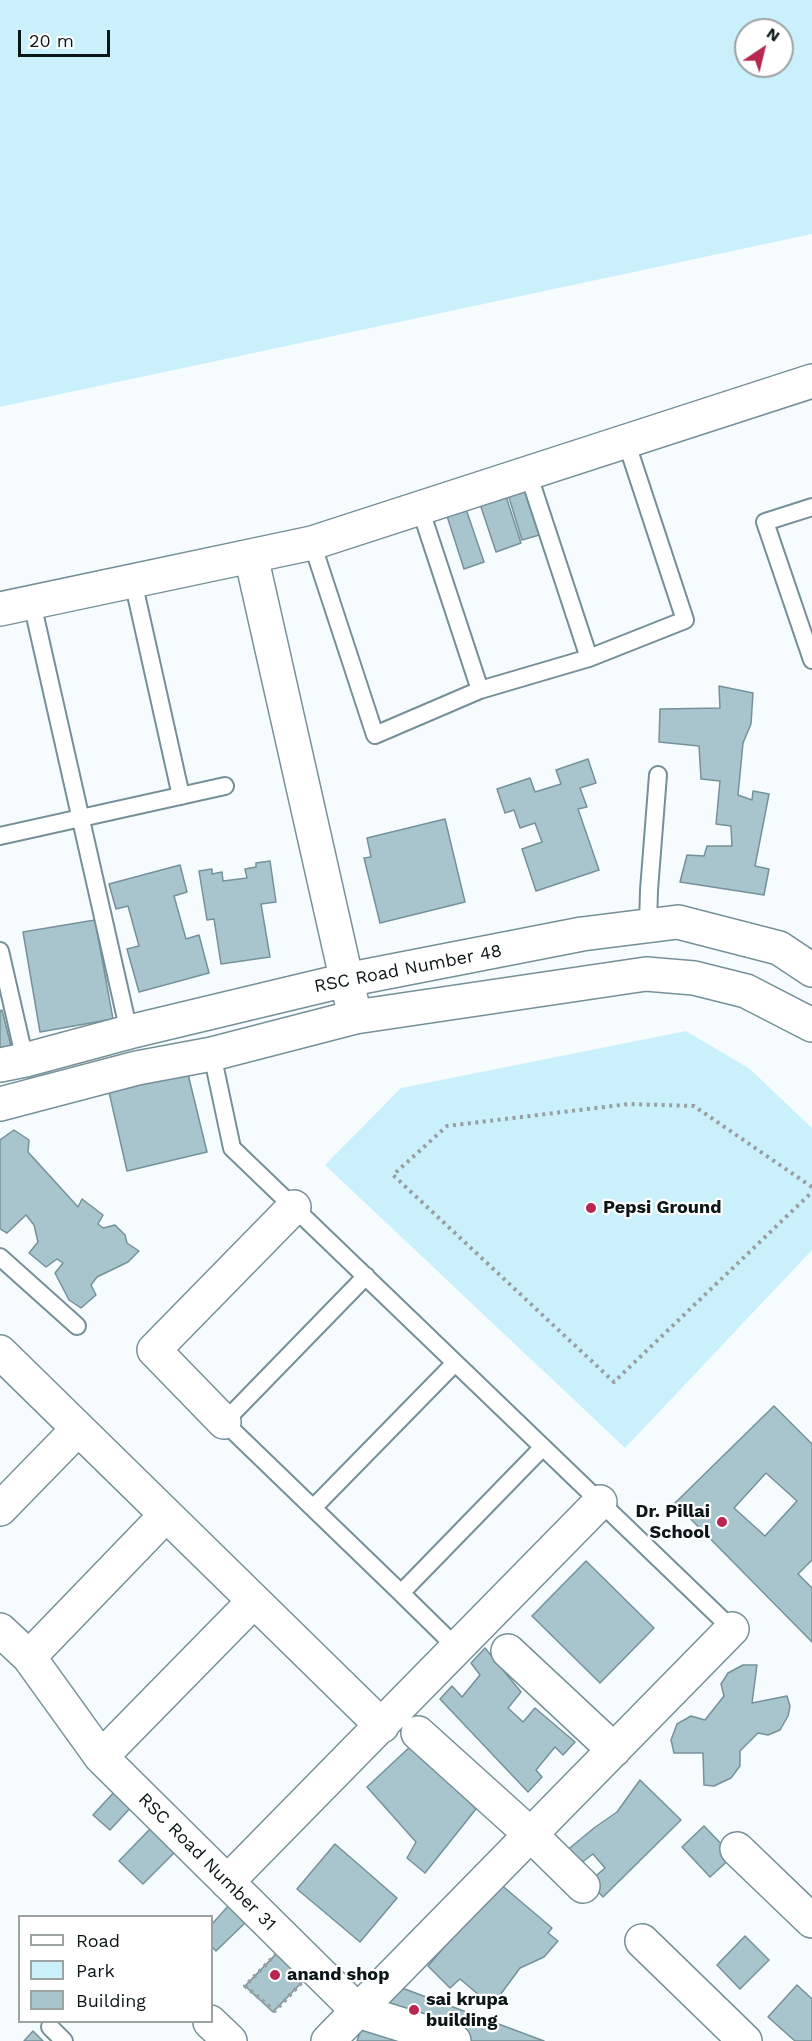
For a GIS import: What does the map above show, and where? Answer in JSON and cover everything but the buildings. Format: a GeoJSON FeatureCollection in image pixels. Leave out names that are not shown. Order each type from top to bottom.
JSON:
{"type":"FeatureCollection","features":[{"type":"Feature","properties":{"kind":"street"},"geometry":{"type":"LineString","coordinates":[[0,609],[312,543],[812,381]]}},
{"type":"Feature","properties":{"kind":"street"},"geometry":{"type":"LineString","coordinates":[[251,556],[355,1017]]}},
{"type":"Feature","properties":{"kind":"street","name":"RSC Road Number 48"},"geometry":{"type":"LineString","coordinates":[[12,1063],[129,1032],[346,980],[582,934],[678,922],[778,948],[812,970]]}},
{"type":"Feature","properties":{"kind":"street","name":"RSC Road Number 48"},"geometry":{"type":"LineString","coordinates":[[0,1104],[137,1068],[212,1054],[355,1017],[646,974],[694,978],[746,991],[812,1025]]}},
{"type":"Feature","properties":{"kind":"street"},"geometry":{"type":"LineString","coordinates":[[129,1032],[137,1068]]}},
{"type":"Feature","properties":{"kind":"street"},"geometry":{"type":"LineString","coordinates":[[12,1063],[33,1096]]}},
{"type":"Feature","properties":{"kind":"street"},"geometry":{"type":"LineString","coordinates":[[224,1422],[154,1350],[294,1208]]}},
{"type":"Feature","properties":{"kind":"street"},"geometry":{"type":"LineString","coordinates":[[0,1352],[382,1726]]}},
{"type":"Feature","properties":{"kind":"street"},"geometry":{"type":"LineString","coordinates":[[0,1509],[78,1428]]}},
{"type":"Feature","properties":{"kind":"street"},"geometry":{"type":"LineString","coordinates":[[226,1882],[600,1502]]}},
{"type":"Feature","properties":{"kind":"street"},"geometry":{"type":"LineString","coordinates":[[29,1657],[166,1515]]}},
{"type":"Feature","properties":{"kind":"street"},"geometry":{"type":"LineString","coordinates":[[101,1757],[254,1601]]}},
{"type":"Feature","properties":{"kind":"street"},"geometry":{"type":"LineString","coordinates":[[328,2041],[732,1629]]}},
{"type":"Feature","properties":{"kind":"street","name":"RSC Road Number 31"},"geometry":{"type":"LineString","coordinates":[[0,1630],[29,1657],[101,1757],[358,2011],[454,2041]]}},
{"type":"Feature","properties":{"kind":"street"},"geometry":{"type":"LineString","coordinates":[[508,1651],[614,1750]]}},
{"type":"Feature","properties":{"kind":"street"},"geometry":{"type":"LineString","coordinates":[[418,1733],[530,1834],[583,1886]]}},
{"type":"Feature","properties":{"kind":"street"},"geometry":{"type":"LineString","coordinates":[[737,1849],[812,1921]]}},
{"type":"Feature","properties":{"kind":"street"},"geometry":{"type":"LineString","coordinates":[[642,1941],[745,2041]]}},
{"type":"Feature","properties":{"kind":"street"},"geometry":{"type":"LineString","coordinates":[[211,2023],[230,2041]]}},
{"type":"Feature","properties":{"kind":"lane"},"geometry":{"type":"LineString","coordinates":[[312,543],[375,735],[480,690],[589,658],[685,620],[626,441]]}},
{"type":"Feature","properties":{"kind":"lane"},"geometry":{"type":"LineString","coordinates":[[528,473],[589,658]]}},
{"type":"Feature","properties":{"kind":"lane"},"geometry":{"type":"LineString","coordinates":[[812,507],[765,522],[806,626],[812,660]]}},
{"type":"Feature","properties":{"kind":"lane"},"geometry":{"type":"LineString","coordinates":[[420,508],[480,690]]}},
{"type":"Feature","properties":{"kind":"lane"},"geometry":{"type":"LineString","coordinates":[[133,581],[181,796]]}},
{"type":"Feature","properties":{"kind":"lane"},"geometry":{"type":"LineString","coordinates":[[32,603],[129,1032]]}},
{"type":"Feature","properties":{"kind":"lane"},"geometry":{"type":"LineString","coordinates":[[648,926],[658,775]]}},
{"type":"Feature","properties":{"kind":"lane"},"geometry":{"type":"LineString","coordinates":[[0,836],[225,786]]}},
{"type":"Feature","properties":{"kind":"lane"},"geometry":{"type":"LineString","coordinates":[[0,951],[12,1063]]}},
{"type":"Feature","properties":{"kind":"lane"},"geometry":{"type":"LineString","coordinates":[[212,1054],[232,1148],[732,1629]]}},
{"type":"Feature","properties":{"kind":"lane"},"geometry":{"type":"LineString","coordinates":[[0,1257],[77,1326]]}},
{"type":"Feature","properties":{"kind":"lane"},"geometry":{"type":"LineString","coordinates":[[366,1276],[224,1422],[457,1648]]}},
{"type":"Feature","properties":{"kind":"lane"},"geometry":{"type":"LineString","coordinates":[[313,1508],[455,1363]]}},
{"type":"Feature","properties":{"kind":"lane"},"geometry":{"type":"LineString","coordinates":[[400,1593],[543,1447]]}},
{"type":"Feature","properties":{"kind":"lane"},"geometry":{"type":"LineString","coordinates":[[50,2027],[64,2041]]}},
{"type":"Feature","properties":{"kind":"path"},"geometry":{"type":"LineString","coordinates":[[812,1187],[694,1106],[628,1104],[447,1126],[393,1174],[614,1382],[812,1192]]}},
{"type":"Feature","properties":{"kind":"path"},"geometry":{"type":"LineString","coordinates":[[280,1950],[306,1978],[275,2012],[245,1986],[280,1950]]}},
{"type":"Feature","properties":{"kind":"green space"},"geometry":{"type":"Polygon","coordinates":[[[0,0],[812,0],[812,234],[0,407],[0,0]]]}},
{"type":"Feature","properties":{"kind":"green space","name":"Pepsi Ground"},"geometry":{"type":"Polygon","coordinates":[[[686,1031],[750,1069],[812,1128],[812,1250],[625,1448],[325,1165],[401,1088],[686,1031]]]}},
{"type":"Feature","properties":{"kind":"place","name":"Pepsi Ground"},"geometry":{"type":"Point","coordinates":[591,1208]}},
{"type":"Feature","properties":{"kind":"place","name":"Dr. Pillai School"},"geometry":{"type":"Point","coordinates":[722,1522]}},
{"type":"Feature","properties":{"kind":"place","name":"anand shop"},"geometry":{"type":"Point","coordinates":[275,1975]}},
{"type":"Feature","properties":{"kind":"place","name":"sai krupa building"},"geometry":{"type":"Point","coordinates":[414,2010]}}]}
